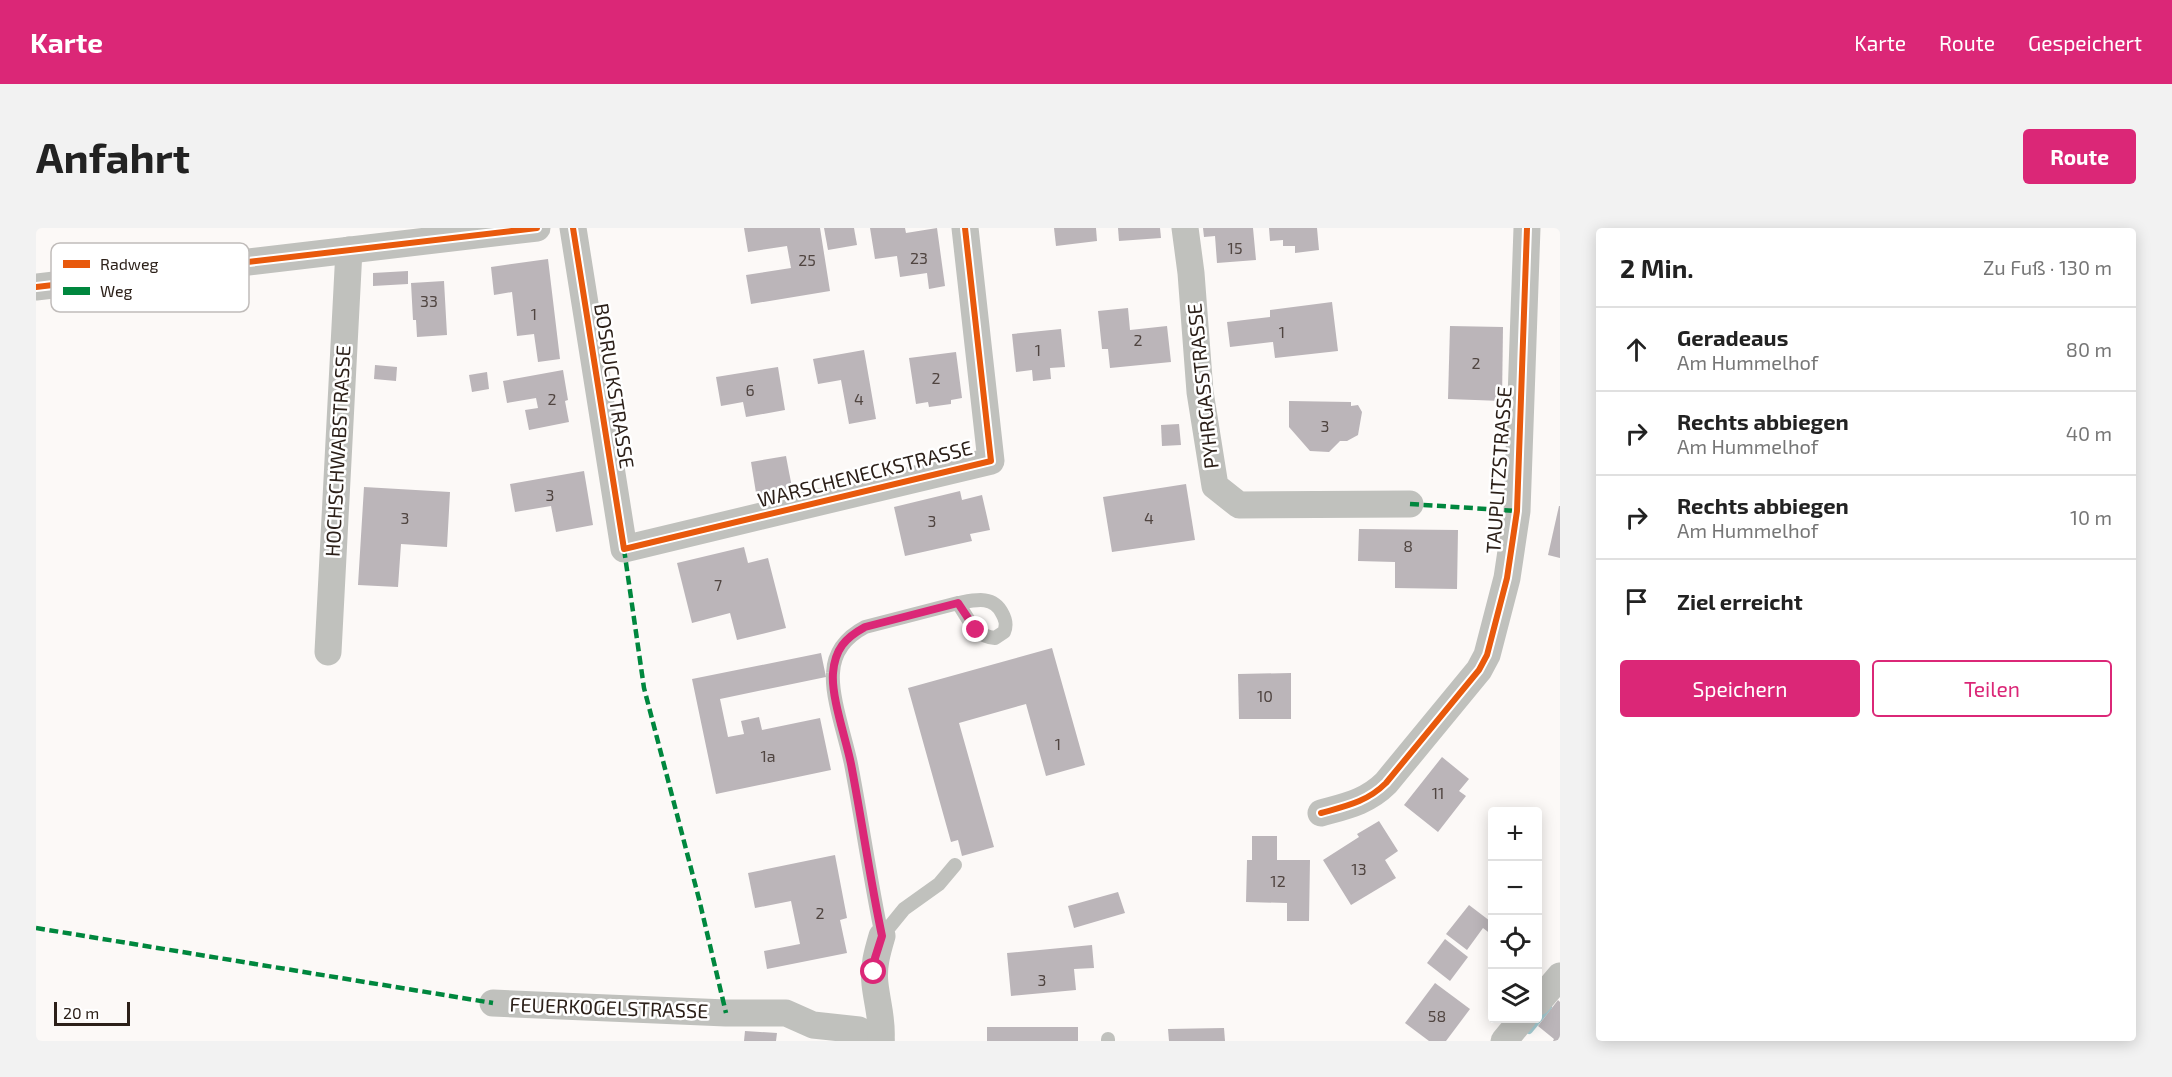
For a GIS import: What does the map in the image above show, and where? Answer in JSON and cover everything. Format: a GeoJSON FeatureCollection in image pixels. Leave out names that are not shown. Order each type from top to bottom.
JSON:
{"type":"FeatureCollection","features":[{"type":"Feature","properties":{"kind":"street"},"geometry":{"type":"LineString","coordinates":[[249,262],[537,228]]}},
{"type":"Feature","properties":{"kind":"street","name":"BOSRUCKSTRASSE"},"geometry":{"type":"LineString","coordinates":[[573,228],[624,549]]}},
{"type":"Feature","properties":{"kind":"street","name":"WARSCHENECKSTRASSE"},"geometry":{"type":"LineString","coordinates":[[624,549],[991,461],[966,228]]}},
{"type":"Feature","properties":{"kind":"street","name":"PYHRGASSTRASSE"},"geometry":{"type":"LineString","coordinates":[[1185,228],[1191,273],[1200,392],[1215,486],[1239,505],[1410,504]]}},
{"type":"Feature","properties":{"kind":"street","name":"TAUPLITZSTRASSE"},"geometry":{"type":"LineString","coordinates":[[1321,813],[1361,802],[1375,795],[1479,670],[1489,648],[1507,578],[1517,511],[1527,228]]}},
{"type":"Feature","properties":{"kind":"street","name":"HOCHSCHWABSTRASSE"},"geometry":{"type":"LineString","coordinates":[[328,652],[349,250]]}},
{"type":"Feature","properties":{"kind":"street"},"geometry":{"type":"LineString","coordinates":[[36,287],[51,285]]}},
{"type":"Feature","properties":{"kind":"street"},"geometry":{"type":"LineString","coordinates":[[881,1041],[881,1020],[874,972],[875,958],[882,936]]}},
{"type":"Feature","properties":{"kind":"street"},"geometry":{"type":"LineString","coordinates":[[1542,997],[1560,976]]}},
{"type":"Feature","properties":{"kind":"street","name":"FEUERKOGELSTRASSE"},"geometry":{"type":"LineString","coordinates":[[493,1003],[726,1013],[786,1013],[813,1025],[859,1030],[881,1041]]}},
{"type":"Feature","properties":{"kind":"street"},"geometry":{"type":"LineString","coordinates":[[1504,1041],[1519,1023]]}},
{"type":"Feature","properties":{"kind":"lane"},"geometry":{"type":"LineString","coordinates":[[882,936],[851,762],[834,689],[833,674],[836,657],[843,642],[865,627],[958,603]]}},
{"type":"Feature","properties":{"kind":"lane"},"geometry":{"type":"LineString","coordinates":[[882,936],[904,909],[939,884],[955,865]]}},
{"type":"Feature","properties":{"kind":"building"},"geometry":{"type":"Polygon","coordinates":[[[744,228],[820,228],[830,291],[751,304],[746,275],[791,268],[787,246],[748,252],[744,228]]]}},
{"type":"Feature","properties":{"kind":"building"},"geometry":{"type":"Polygon","coordinates":[[[824,228],[854,228],[857,245],[828,250],[824,228]]]}},
{"type":"Feature","properties":{"kind":"building"},"geometry":{"type":"Polygon","coordinates":[[[870,228],[905,228],[906,233],[937,228],[945,286],[929,289],[927,273],[900,277],[897,256],[875,259],[870,228]]]}},
{"type":"Feature","properties":{"kind":"building"},"geometry":{"type":"Polygon","coordinates":[[[1054,228],[1096,228],[1097,241],[1056,246],[1054,228]]]}},
{"type":"Feature","properties":{"kind":"building"},"geometry":{"type":"Polygon","coordinates":[[[1118,228],[1160,228],[1161,238],[1119,241],[1118,228]]]}},
{"type":"Feature","properties":{"kind":"building"},"geometry":{"type":"Polygon","coordinates":[[[1203,228],[1253,228],[1256,260],[1217,263],[1215,236],[1204,237],[1203,228]]]}},
{"type":"Feature","properties":{"kind":"building"},"geometry":{"type":"Polygon","coordinates":[[[1269,228],[1317,228],[1319,250],[1295,253],[1295,246],[1283,246],[1283,240],[1270,241],[1269,228]]]}},
{"type":"Feature","properties":{"kind":"building"},"geometry":{"type":"Polygon","coordinates":[[[548,259],[560,359],[538,362],[534,334],[517,336],[512,292],[494,295],[491,267],[548,259]]]}},
{"type":"Feature","properties":{"kind":"building"},"geometry":{"type":"Polygon","coordinates":[[[408,271],[408,284],[373,286],[373,273],[408,271]]]}},
{"type":"Feature","properties":{"kind":"building"},"geometry":{"type":"Polygon","coordinates":[[[444,281],[447,335],[417,337],[416,320],[413,320],[411,283],[444,281]]]}},
{"type":"Feature","properties":{"kind":"building"},"geometry":{"type":"Polygon","coordinates":[[[1332,302],[1338,351],[1275,358],[1273,342],[1230,347],[1227,322],[1270,317],[1270,310],[1332,302]]]}},
{"type":"Feature","properties":{"kind":"building"},"geometry":{"type":"Polygon","coordinates":[[[1128,308],[1130,330],[1167,326],[1171,362],[1110,368],[1108,349],[1102,349],[1098,311],[1128,308]]]}},
{"type":"Feature","properties":{"kind":"building"},"geometry":{"type":"Polygon","coordinates":[[[1450,326],[1503,327],[1502,401],[1448,399],[1450,326]]]}},
{"type":"Feature","properties":{"kind":"building"},"geometry":{"type":"Polygon","coordinates":[[[1061,329],[1065,367],[1050,368],[1051,379],[1033,381],[1032,370],[1016,372],[1012,334],[1061,329]]]}},
{"type":"Feature","properties":{"kind":"building"},"geometry":{"type":"Polygon","coordinates":[[[864,350],[876,419],[849,424],[841,380],[818,384],[813,359],[864,350]]]}},
{"type":"Feature","properties":{"kind":"building"},"geometry":{"type":"Polygon","coordinates":[[[956,352],[962,398],[951,400],[951,404],[929,407],[928,402],[916,404],[909,358],[956,352]]]}},
{"type":"Feature","properties":{"kind":"building"},"geometry":{"type":"Polygon","coordinates":[[[375,365],[397,367],[396,381],[374,379],[375,365]]]}},
{"type":"Feature","properties":{"kind":"building"},"geometry":{"type":"Polygon","coordinates":[[[778,367],[785,410],[746,417],[743,402],[721,406],[716,377],[778,367]]]}},
{"type":"Feature","properties":{"kind":"building"},"geometry":{"type":"Polygon","coordinates":[[[563,370],[569,422],[529,430],[525,410],[538,408],[536,398],[507,403],[503,381],[563,370]]]}},
{"type":"Feature","properties":{"kind":"building"},"geometry":{"type":"Polygon","coordinates":[[[487,372],[489,389],[472,392],[469,375],[487,372]]]}},
{"type":"Feature","properties":{"kind":"building"},"geometry":{"type":"Polygon","coordinates":[[[1289,401],[1351,402],[1351,406],[1358,405],[1362,412],[1358,435],[1347,441],[1340,441],[1329,452],[1310,451],[1289,427],[1289,401]]]}},
{"type":"Feature","properties":{"kind":"building"},"geometry":{"type":"Polygon","coordinates":[[[1179,424],[1181,445],[1162,446],[1161,425],[1179,424]]]}},
{"type":"Feature","properties":{"kind":"building"},"geometry":{"type":"Polygon","coordinates":[[[786,456],[793,493],[757,499],[751,462],[786,456]]]}},
{"type":"Feature","properties":{"kind":"building"},"geometry":{"type":"Polygon","coordinates":[[[584,471],[593,525],[556,532],[551,506],[515,512],[510,484],[584,471]]]}},
{"type":"Feature","properties":{"kind":"building"},"geometry":{"type":"Polygon","coordinates":[[[1186,484],[1195,540],[1112,552],[1103,497],[1186,484]]]}},
{"type":"Feature","properties":{"kind":"building"},"geometry":{"type":"Polygon","coordinates":[[[364,487],[450,492],[447,547],[401,544],[398,587],[358,585],[364,487]]]}},
{"type":"Feature","properties":{"kind":"building"},"geometry":{"type":"Polygon","coordinates":[[[960,491],[962,500],[982,495],[990,530],[970,534],[972,541],[905,556],[894,507],[960,491]]]}},
{"type":"Feature","properties":{"kind":"building"},"geometry":{"type":"Polygon","coordinates":[[[1560,506],[1560,558],[1548,555],[1560,506]]]}},
{"type":"Feature","properties":{"kind":"building"},"geometry":{"type":"Polygon","coordinates":[[[1359,529],[1458,530],[1457,589],[1395,588],[1395,562],[1358,561],[1359,529]]]}},
{"type":"Feature","properties":{"kind":"building"},"geometry":{"type":"Polygon","coordinates":[[[744,547],[748,563],[768,558],[786,628],[737,640],[730,613],[692,623],[677,563],[744,547]]]}},
{"type":"Feature","properties":{"kind":"building"},"geometry":{"type":"Polygon","coordinates":[[[1052,648],[1085,765],[1046,776],[1026,704],[959,723],[994,847],[962,856],[958,840],[951,842],[908,688],[1052,648]]]}},
{"type":"Feature","properties":{"kind":"building"},"geometry":{"type":"Polygon","coordinates":[[[821,653],[826,677],[720,699],[728,737],[744,734],[741,721],[759,717],[762,730],[820,718],[831,770],[716,794],[692,679],[821,653]]]}},
{"type":"Feature","properties":{"kind":"building"},"geometry":{"type":"Polygon","coordinates":[[[1291,673],[1291,719],[1239,719],[1238,674],[1291,673]]]}},
{"type":"Feature","properties":{"kind":"building"},"geometry":{"type":"Polygon","coordinates":[[[1442,757],[1469,779],[1459,791],[1466,796],[1438,832],[1404,805],[1442,757]]]}},
{"type":"Feature","properties":{"kind":"building"},"geometry":{"type":"Polygon","coordinates":[[[1379,821],[1398,851],[1385,860],[1396,878],[1351,905],[1323,860],[1359,837],[1357,834],[1379,821]]]}},
{"type":"Feature","properties":{"kind":"building"},"geometry":{"type":"Polygon","coordinates":[[[1252,836],[1277,836],[1277,860],[1310,860],[1309,921],[1287,921],[1287,903],[1246,902],[1247,860],[1252,860],[1252,836]]]}},
{"type":"Feature","properties":{"kind":"building"},"geometry":{"type":"Polygon","coordinates":[[[835,855],[847,918],[840,920],[847,953],[767,969],[764,951],[800,944],[791,901],[755,908],[748,873],[835,855]]]}},
{"type":"Feature","properties":{"kind":"building"},"geometry":{"type":"Polygon","coordinates":[[[1118,892],[1125,913],[1074,928],[1068,906],[1118,892]]]}},
{"type":"Feature","properties":{"kind":"building"},"geometry":{"type":"Polygon","coordinates":[[[1469,905],[1488,919],[1488,932],[1483,928],[1467,950],[1446,934],[1469,905]]]}},
{"type":"Feature","properties":{"kind":"building"},"geometry":{"type":"Polygon","coordinates":[[[1445,939],[1468,957],[1450,981],[1427,963],[1445,939]]]}},
{"type":"Feature","properties":{"kind":"building"},"geometry":{"type":"Polygon","coordinates":[[[1092,945],[1094,968],[1074,969],[1076,990],[1011,996],[1007,953],[1092,945]]]}},
{"type":"Feature","properties":{"kind":"building"},"geometry":{"type":"Polygon","coordinates":[[[1435,983],[1470,1009],[1446,1041],[1429,1041],[1405,1023],[1435,983]]]}},
{"type":"Feature","properties":{"kind":"building"},"geometry":{"type":"Polygon","coordinates":[[[1558,1000],[1560,1002],[1560,1041],[1553,1041],[1554,1039],[1538,1026],[1558,1000]]]}},
{"type":"Feature","properties":{"kind":"building"},"geometry":{"type":"Polygon","coordinates":[[[987,1027],[1078,1027],[1078,1041],[987,1041],[987,1027]]]}},
{"type":"Feature","properties":{"kind":"building"},"geometry":{"type":"Polygon","coordinates":[[[1224,1028],[1225,1041],[1169,1041],[1168,1029],[1224,1028]]]}},
{"type":"Feature","properties":{"kind":"building"},"geometry":{"type":"Polygon","coordinates":[[[745,1031],[777,1033],[776,1041],[744,1041],[745,1031]]]}},
{"type":"Feature","properties":{"kind":"waterway"},"geometry":{"type":"LineString","coordinates":[[1529,1030],[1548,1007]]}},
{"type":"Feature","properties":{"kind":"marked path"},"geometry":{"type":"LineString","coordinates":[[1410,504],[1517,511]]}},
{"type":"Feature","properties":{"kind":"marked path"},"geometry":{"type":"LineString","coordinates":[[624,549],[644,688],[726,1013]]}},
{"type":"Feature","properties":{"kind":"marked path"},"geometry":{"type":"LineString","coordinates":[[36,928],[493,1003]]}},
{"type":"Feature","properties":{"kind":"cycle path"},"geometry":{"type":"LineString","coordinates":[[249,262],[537,228]]}},
{"type":"Feature","properties":{"kind":"cycle path"},"geometry":{"type":"LineString","coordinates":[[573,228],[624,549],[991,461],[965,228]]}},
{"type":"Feature","properties":{"kind":"cycle path"},"geometry":{"type":"LineString","coordinates":[[1321,813],[1364,799],[1386,783],[1479,670],[1487,655],[1507,578],[1517,511],[1527,228]]}},
{"type":"Feature","properties":{"kind":"cycle path"},"geometry":{"type":"LineString","coordinates":[[36,287],[51,285]]}},
{"type":"Feature","properties":{"kind":"route"},"geometry":{"type":"LineString","coordinates":[[874,972],[875,958],[882,936],[851,762],[834,689],[833,674],[836,657],[843,642],[865,627],[958,603],[976,630]]}}]}
